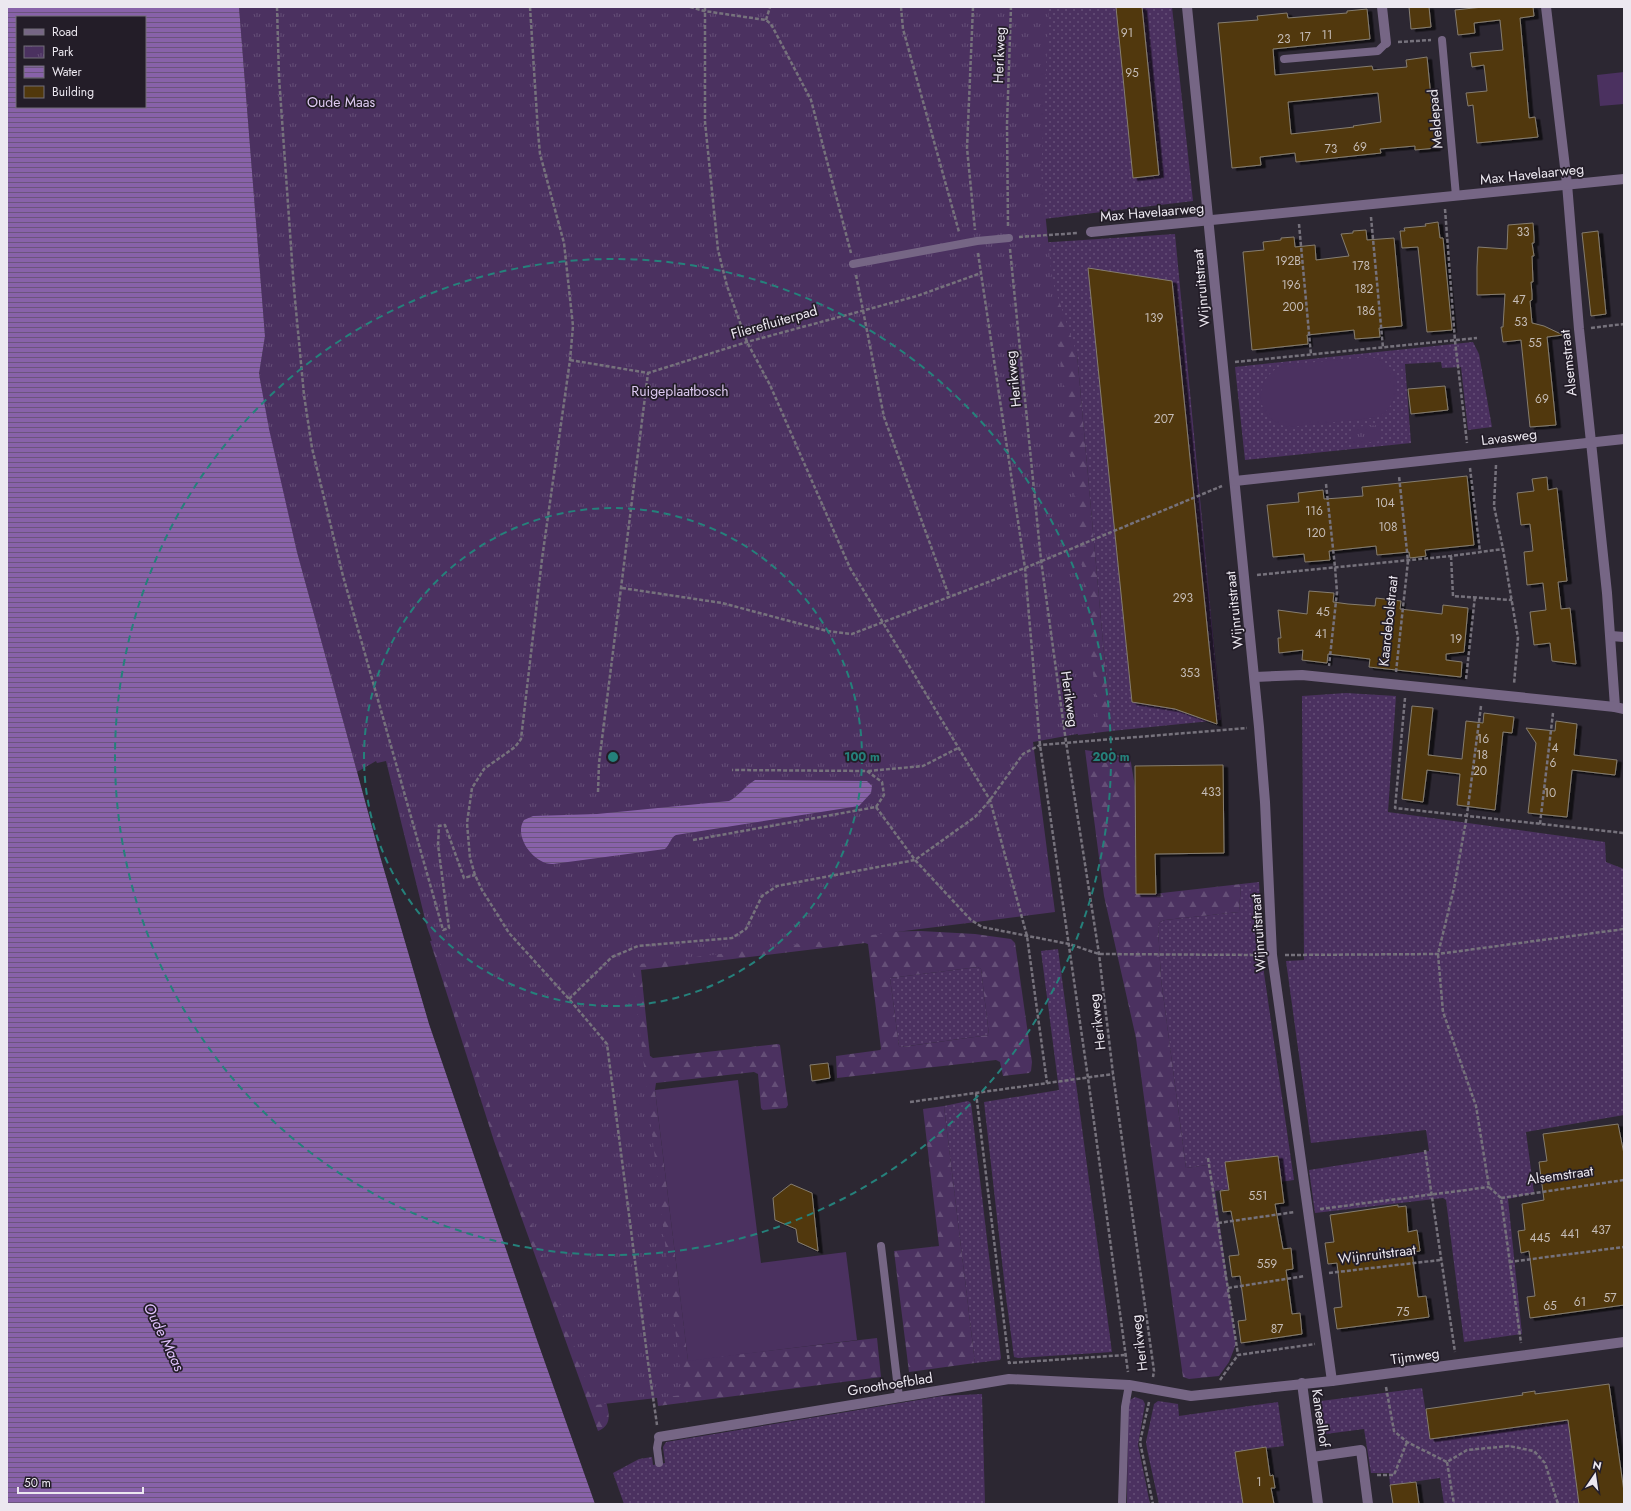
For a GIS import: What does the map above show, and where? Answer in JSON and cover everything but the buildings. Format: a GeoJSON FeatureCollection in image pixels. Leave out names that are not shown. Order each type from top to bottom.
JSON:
{"type":"FeatureCollection","features":[{"type":"Feature","properties":{"kind":"street","name":"Wijnruitstraat"},"geometry":{"type":"LineString","coordinates":[[1187,7],[1259,727],[1265,802],[1272,955],[1332,1382]]}},
{"type":"Feature","properties":{"kind":"street"},"geometry":{"type":"LineString","coordinates":[[1382,7],[1386,42]]}},
{"type":"Feature","properties":{"kind":"street","name":"Alsemstraat"},"geometry":{"type":"LineString","coordinates":[[1546,7],[1567,184],[1590,442],[1619,708]]}},
{"type":"Feature","properties":{"kind":"street","name":"Max Havelaarweg"},"geometry":{"type":"LineString","coordinates":[[1091,232],[1444,196],[1624,180]]}},
{"type":"Feature","properties":{"kind":"street","name":"Lavasweg"},"geometry":{"type":"LineString","coordinates":[[1235,481],[1624,439]]}},
{"type":"Feature","properties":{"kind":"street"},"geometry":{"type":"LineString","coordinates":[[1611,636],[1624,637]]}},
{"type":"Feature","properties":{"kind":"street","name":"Kaardebolstraat"},"geometry":{"type":"LineString","coordinates":[[1254,677],[1302,675],[1328,677],[1619,708]]}},
{"type":"Feature","properties":{"kind":"street","name":"Tijmweg"},"geometry":{"type":"LineString","coordinates":[[1152,1389],[1191,1396],[1302,1383],[1332,1382],[1624,1342]]}},
{"type":"Feature","properties":{"kind":"street","name":"Groothoefblad"},"geometry":{"type":"LineString","coordinates":[[659,1437],[1009,1379],[1129,1385],[1152,1389]]}},
{"type":"Feature","properties":{"kind":"street","name":"Kaneelhof"},"geometry":{"type":"LineString","coordinates":[[1302,1383],[1318,1504]]}},
{"type":"Feature","properties":{"kind":"street","name":"Kaneelhof"},"geometry":{"type":"LineString","coordinates":[[1312,1457],[1361,1450],[1368,1504]]}},
{"type":"Feature","properties":{"kind":"lane","name":"Meldepad"},"geometry":{"type":"LineString","coordinates":[[1442,40],[1456,196]]}},
{"type":"Feature","properties":{"kind":"lane"},"geometry":{"type":"LineString","coordinates":[[1284,59],[1378,51],[1386,42]]}},
{"type":"Feature","properties":{"kind":"lane"},"geometry":{"type":"LineString","coordinates":[[853,264],[963,244],[1009,238]]}},
{"type":"Feature","properties":{"kind":"lane"},"geometry":{"type":"LineString","coordinates":[[881,1246],[899,1397]]}},
{"type":"Feature","properties":{"kind":"lane"},"geometry":{"type":"LineString","coordinates":[[1122,1504],[1125,1407],[1129,1385]]}},
{"type":"Feature","properties":{"kind":"lane","name":"Groothoefblad"},"geometry":{"type":"LineString","coordinates":[[659,1437],[657,1448],[659,1463]]}},
{"type":"Feature","properties":{"kind":"path"},"geometry":{"type":"LineString","coordinates":[[277,7],[279,77],[294,289],[304,395],[311,440],[345,583],[443,930],[449,928],[438,845],[439,826],[445,825],[464,878],[475,875]]}},
{"type":"Feature","properties":{"kind":"path"},"geometry":{"type":"LineString","coordinates":[[530,7],[540,154],[564,243],[567,262],[572,326],[570,360],[542,559],[521,739],[515,747],[484,769],[472,788],[468,808],[467,837],[470,858],[475,875],[482,890],[509,933],[569,999],[607,1044],[656,1413]]}},
{"type":"Feature","properties":{"kind":"path"},"geometry":{"type":"LineString","coordinates":[[705,7],[705,122],[718,250],[727,286],[747,342],[770,386],[850,568],[990,800],[1027,936],[1047,1083]]}},
{"type":"Feature","properties":{"kind":"path"},"geometry":{"type":"LineString","coordinates":[[766,20],[770,7]]}},
{"type":"Feature","properties":{"kind":"path"},"geometry":{"type":"LineString","coordinates":[[902,7],[903,29],[963,244]]}},
{"type":"Feature","properties":{"kind":"path"},"geometry":{"type":"LineString","coordinates":[[973,7],[967,148],[977,242],[1025,568],[1040,745],[1088,1078],[1125,1355],[1009,1363],[976,1093]]}},
{"type":"Feature","properties":{"kind":"path","name":"Herikweg"},"geometry":{"type":"LineString","coordinates":[[1011,7],[1007,124],[1009,238],[1041,560],[1066,742],[1099,954],[1154,1371],[1152,1389],[1140,1442],[1153,1504]]}},
{"type":"Feature","properties":{"kind":"path"},"geometry":{"type":"LineString","coordinates":[[1386,42],[1442,40]]}},
{"type":"Feature","properties":{"kind":"path"},"geometry":{"type":"LineString","coordinates":[[1444,196],[1455,340]]}},
{"type":"Feature","properties":{"kind":"path"},"geometry":{"type":"LineString","coordinates":[[1370,204],[1383,348]]}},
{"type":"Feature","properties":{"kind":"path"},"geometry":{"type":"LineString","coordinates":[[1298,212],[1311,355]]}},
{"type":"Feature","properties":{"kind":"path","name":"Max Havelaarweg"},"geometry":{"type":"LineString","coordinates":[[1009,238],[1091,232]]}},
{"type":"Feature","properties":{"kind":"path","name":"Flierefluiterpad"},"geometry":{"type":"LineString","coordinates":[[570,360],[648,373],[747,342],[917,296],[981,273]]}},
{"type":"Feature","properties":{"kind":"path"},"geometry":{"type":"LineString","coordinates":[[1579,329],[1624,324]]}},
{"type":"Feature","properties":{"kind":"path"},"geometry":{"type":"LineString","coordinates":[[1222,364],[1477,338]]}},
{"type":"Feature","properties":{"kind":"path"},"geometry":{"type":"LineString","coordinates":[[598,792],[599,763],[648,373]]}},
{"type":"Feature","properties":{"kind":"path"},"geometry":{"type":"LineString","coordinates":[[1497,453],[1494,506],[1518,638],[1513,696]]}},
{"type":"Feature","properties":{"kind":"path"},"geometry":{"type":"LineString","coordinates":[[1398,464],[1408,561]]}},
{"type":"Feature","properties":{"kind":"path"},"geometry":{"type":"LineString","coordinates":[[1324,471],[1337,592],[1328,677]]}},
{"type":"Feature","properties":{"kind":"path"},"geometry":{"type":"LineString","coordinates":[[622,588],[722,603],[827,631],[852,634],[882,621],[1025,568],[1206,492]]}},
{"type":"Feature","properties":{"kind":"path"},"geometry":{"type":"LineString","coordinates":[[1245,577],[1503,550]]}},
{"type":"Feature","properties":{"kind":"path"},"geometry":{"type":"LineString","coordinates":[[1451,556],[1453,596],[1474,596],[1512,600]]}},
{"type":"Feature","properties":{"kind":"path","name":"Kaardebolstraat"},"geometry":{"type":"LineString","coordinates":[[1395,684],[1408,561]]}},
{"type":"Feature","properties":{"kind":"path"},"geometry":{"type":"LineString","coordinates":[[1464,692],[1474,596]]}},
{"type":"Feature","properties":{"kind":"path"},"geometry":{"type":"LineString","coordinates":[[1407,686],[1395,808],[1624,833]]}},
{"type":"Feature","properties":{"kind":"path"},"geometry":{"type":"LineString","coordinates":[[1482,693],[1468,816],[1454,888],[1438,954],[1442,1012],[1476,1106],[1482,1137],[1488,1188]]}},
{"type":"Feature","properties":{"kind":"path"},"geometry":{"type":"LineString","coordinates":[[1540,824],[1555,701]]}},
{"type":"Feature","properties":{"kind":"path"},"geometry":{"type":"LineString","coordinates":[[569,999],[612,957],[638,946],[732,938],[746,929],[762,896],[776,886],[915,860],[975,817],[990,800],[1023,754],[1040,745],[1259,727]]}},
{"type":"Feature","properties":{"kind":"path"},"geometry":{"type":"LineString","coordinates":[[732,770],[867,771],[923,766],[958,748]]}},
{"type":"Feature","properties":{"kind":"path"},"geometry":{"type":"LineString","coordinates":[[693,840],[876,807],[884,795],[882,782],[867,771]]}},
{"type":"Feature","properties":{"kind":"path"},"geometry":{"type":"LineString","coordinates":[[876,807],[915,860],[971,920],[982,927],[1069,944],[1099,954],[1438,954],[1624,929]]}},
{"type":"Feature","properties":{"kind":"path"},"geometry":{"type":"LineString","coordinates":[[910,1102],[1114,1074]]}},
{"type":"Feature","properties":{"kind":"path"},"geometry":{"type":"LineString","coordinates":[[1425,1150],[1440,1260],[1457,1364]]}},
{"type":"Feature","properties":{"kind":"path"},"geometry":{"type":"LineString","coordinates":[[1208,1158],[1238,1354],[1209,1394]]}},
{"type":"Feature","properties":{"kind":"path","name":"Alsemstraat"},"geometry":{"type":"LineString","coordinates":[[1501,1198],[1624,1180]]}},
{"type":"Feature","properties":{"kind":"path"},"geometry":{"type":"LineString","coordinates":[[1218,1223],[1307,1210],[1488,1188],[1501,1198],[1523,1355]]}},
{"type":"Feature","properties":{"kind":"path"},"geometry":{"type":"LineString","coordinates":[[1509,1262],[1624,1247]]}},
{"type":"Feature","properties":{"kind":"path","name":"Wijnruitstraat"},"geometry":{"type":"LineString","coordinates":[[1228,1288],[1316,1275],[1440,1260]]}},
{"type":"Feature","properties":{"kind":"path"},"geometry":{"type":"LineString","coordinates":[[1238,1354],[1326,1343]]}},
{"type":"Feature","properties":{"kind":"path"},"geometry":{"type":"LineString","coordinates":[[1384,1374],[1394,1431],[1407,1442],[1447,1462]]}},
{"type":"Feature","properties":{"kind":"path"},"geometry":{"type":"LineString","coordinates":[[1364,1475],[1394,1475],[1407,1442]]}},
{"type":"Feature","properties":{"kind":"path"},"geometry":{"type":"LineString","coordinates":[[1447,1462],[1467,1450],[1509,1446],[1534,1451],[1545,1464],[1558,1504]]}},
{"type":"Feature","properties":{"kind":"path"},"geometry":{"type":"LineString","coordinates":[[1447,1462],[1454,1504]]}},
{"type":"Feature","properties":{"kind":"green space","name":"Ruigeplaatbosch"},"geometry":{"type":"Polygon","coordinates":[[[239,7],[1049,7],[1041,173],[1099,730],[1033,742],[1055,912],[632,965],[683,1395],[595,1405],[427,927],[386,761],[377,763],[376,761],[357,772],[297,552],[268,429],[259,374],[265,336],[239,7]]]}},
{"type":"Feature","properties":{"kind":"green space"},"geometry":{"type":"Polygon","coordinates":[[[1020,7],[1172,7],[1193,201],[1019,222],[1020,7]]]}},
{"type":"Feature","properties":{"kind":"green space"},"geometry":{"type":"Polygon","coordinates":[[[1624,72],[1624,104],[1600,106],[1597,75],[1624,72]]]}},
{"type":"Feature","properties":{"kind":"green space"},"geometry":{"type":"Polygon","coordinates":[[[1175,234],[1221,720],[1111,731],[1077,354],[1022,244],[1175,234]]]}},
{"type":"Feature","properties":{"kind":"green space"},"geometry":{"type":"Polygon","coordinates":[[[1049,271],[1077,354],[1111,731],[1078,735],[1046,541],[1049,271]]]}},
{"type":"Feature","properties":{"kind":"green space"},"geometry":{"type":"Polygon","coordinates":[[[1473,342],[1479,354],[1492,427],[1468,430],[1461,367],[1442,368],[1441,362],[1405,364],[1411,443],[1245,460],[1235,367],[1473,342]]]}},
{"type":"Feature","properties":{"kind":"green space"},"geometry":{"type":"Polygon","coordinates":[[[1371,357],[1382,361],[1390,367],[1396,383],[1396,392],[1393,401],[1388,410],[1380,417],[1291,427],[1279,424],[1270,418],[1264,410],[1261,400],[1261,390],[1265,381],[1272,372],[1283,365],[1371,357]]]}},
{"type":"Feature","properties":{"kind":"green space"},"geometry":{"type":"Polygon","coordinates":[[[1379,425],[1380,441],[1353,444],[1352,427],[1379,425]]]}},
{"type":"Feature","properties":{"kind":"green space"},"geometry":{"type":"Polygon","coordinates":[[[1346,693],[1396,696],[1388,812],[1605,842],[1606,862],[1624,869],[1624,1115],[1526,1132],[1534,1193],[1508,1199],[1522,1334],[1464,1342],[1446,1200],[1443,1198],[1315,1213],[1309,1170],[1429,1151],[1426,1130],[1311,1143],[1286,961],[1304,960],[1302,696],[1346,693]]]}},
{"type":"Feature","properties":{"kind":"green space"},"geometry":{"type":"Polygon","coordinates":[[[1085,750],[1130,757],[1153,894],[1241,884],[1239,912],[1165,920],[1160,922],[1158,927],[1161,979],[1186,1168],[1207,1165],[1212,1168],[1236,1344],[1229,1362],[1219,1376],[1189,1379],[1183,1377],[1136,1038],[1104,896],[1085,750]]]}},
{"type":"Feature","properties":{"kind":"green space"},"geometry":{"type":"Polygon","coordinates":[[[1259,882],[1264,973],[1294,1180],[1215,1191],[1211,1168],[1207,1165],[1186,1168],[1161,979],[1158,927],[1160,922],[1165,920],[1239,912],[1241,884],[1259,882]]]}},
{"type":"Feature","properties":{"kind":"green space"},"geometry":{"type":"Polygon","coordinates":[[[921,931],[975,934],[1011,939],[1015,943],[1032,1062],[1031,1071],[1029,1073],[1003,1076],[1000,1062],[996,1060],[837,1078],[836,1056],[881,1049],[868,944],[865,943],[641,970],[650,1056],[653,1058],[778,1044],[780,1045],[788,1105],[786,1108],[763,1110],[761,1108],[758,1074],[754,1072],[656,1083],[655,1090],[688,1360],[877,1338],[881,1377],[658,1406],[648,1331],[624,959],[862,932],[921,931]],[[978,967],[890,978],[899,1046],[902,1047],[989,1035],[981,969],[978,967]]]}},
{"type":"Feature","properties":{"kind":"green space"},"geometry":{"type":"Polygon","coordinates":[[[442,938],[563,1274],[607,1405],[609,1417],[607,1424],[598,1431],[494,1141],[430,941],[442,938]]]}},
{"type":"Feature","properties":{"kind":"green space"},"geometry":{"type":"Polygon","coordinates":[[[1058,949],[1112,1352],[1018,1358],[1014,1357],[1006,1297],[984,1102],[1059,1090],[1041,951],[1058,949]]]}},
{"type":"Feature","properties":{"kind":"green space"},"geometry":{"type":"Polygon","coordinates":[[[978,967],[981,969],[989,1035],[901,1047],[899,1046],[890,978],[978,967]]]}},
{"type":"Feature","properties":{"kind":"green space"},"geometry":{"type":"Polygon","coordinates":[[[738,1080],[761,1263],[846,1252],[857,1340],[688,1361],[655,1090],[738,1080]]]}},
{"type":"Feature","properties":{"kind":"green space"},"geometry":{"type":"Polygon","coordinates":[[[968,1101],[971,1103],[1001,1358],[1000,1360],[975,1363],[944,1106],[968,1101]]]}},
{"type":"Feature","properties":{"kind":"green space"},"geometry":{"type":"Polygon","coordinates":[[[944,1106],[975,1363],[909,1372],[894,1251],[939,1246],[923,1109],[944,1106]]]}},
{"type":"Feature","properties":{"kind":"green space"},"geometry":{"type":"Polygon","coordinates":[[[1422,1388],[1430,1439],[1568,1420],[1579,1504],[1444,1504],[1440,1478],[1390,1485],[1389,1473],[1371,1473],[1364,1429],[1318,1435],[1313,1402],[1422,1388]]]}},
{"type":"Feature","properties":{"kind":"green space"},"geometry":{"type":"Polygon","coordinates":[[[982,1394],[985,1504],[624,1504],[613,1473],[639,1459],[652,1457],[653,1465],[665,1463],[663,1447],[666,1442],[942,1396],[982,1394]]]}},
{"type":"Feature","properties":{"kind":"green space"},"geometry":{"type":"Polygon","coordinates":[[[1135,1397],[1143,1400],[1145,1404],[1138,1445],[1150,1504],[1127,1504],[1128,1408],[1130,1400],[1135,1397]]]}},
{"type":"Feature","properties":{"kind":"green space"},"geometry":{"type":"Polygon","coordinates":[[[1158,1401],[1178,1404],[1179,1416],[1278,1402],[1284,1446],[1235,1452],[1243,1504],[1159,1504],[1146,1442],[1154,1404],[1158,1401]]]}},
{"type":"Feature","properties":{"kind":"water","name":"Oude Maas"},"geometry":{"type":"Polygon","coordinates":[[[7,7],[239,7],[265,336],[259,374],[269,429],[297,552],[380,856],[429,1024],[537,1340],[595,1504],[7,1504],[7,7]]]}},
{"type":"Feature","properties":{"kind":"water"},"geometry":{"type":"Polygon","coordinates":[[[755,780],[867,781],[872,786],[871,793],[859,806],[676,835],[672,838],[665,849],[553,864],[539,860],[533,855],[523,841],[521,834],[521,827],[524,820],[533,816],[597,814],[729,801],[755,780]]]}}]}
